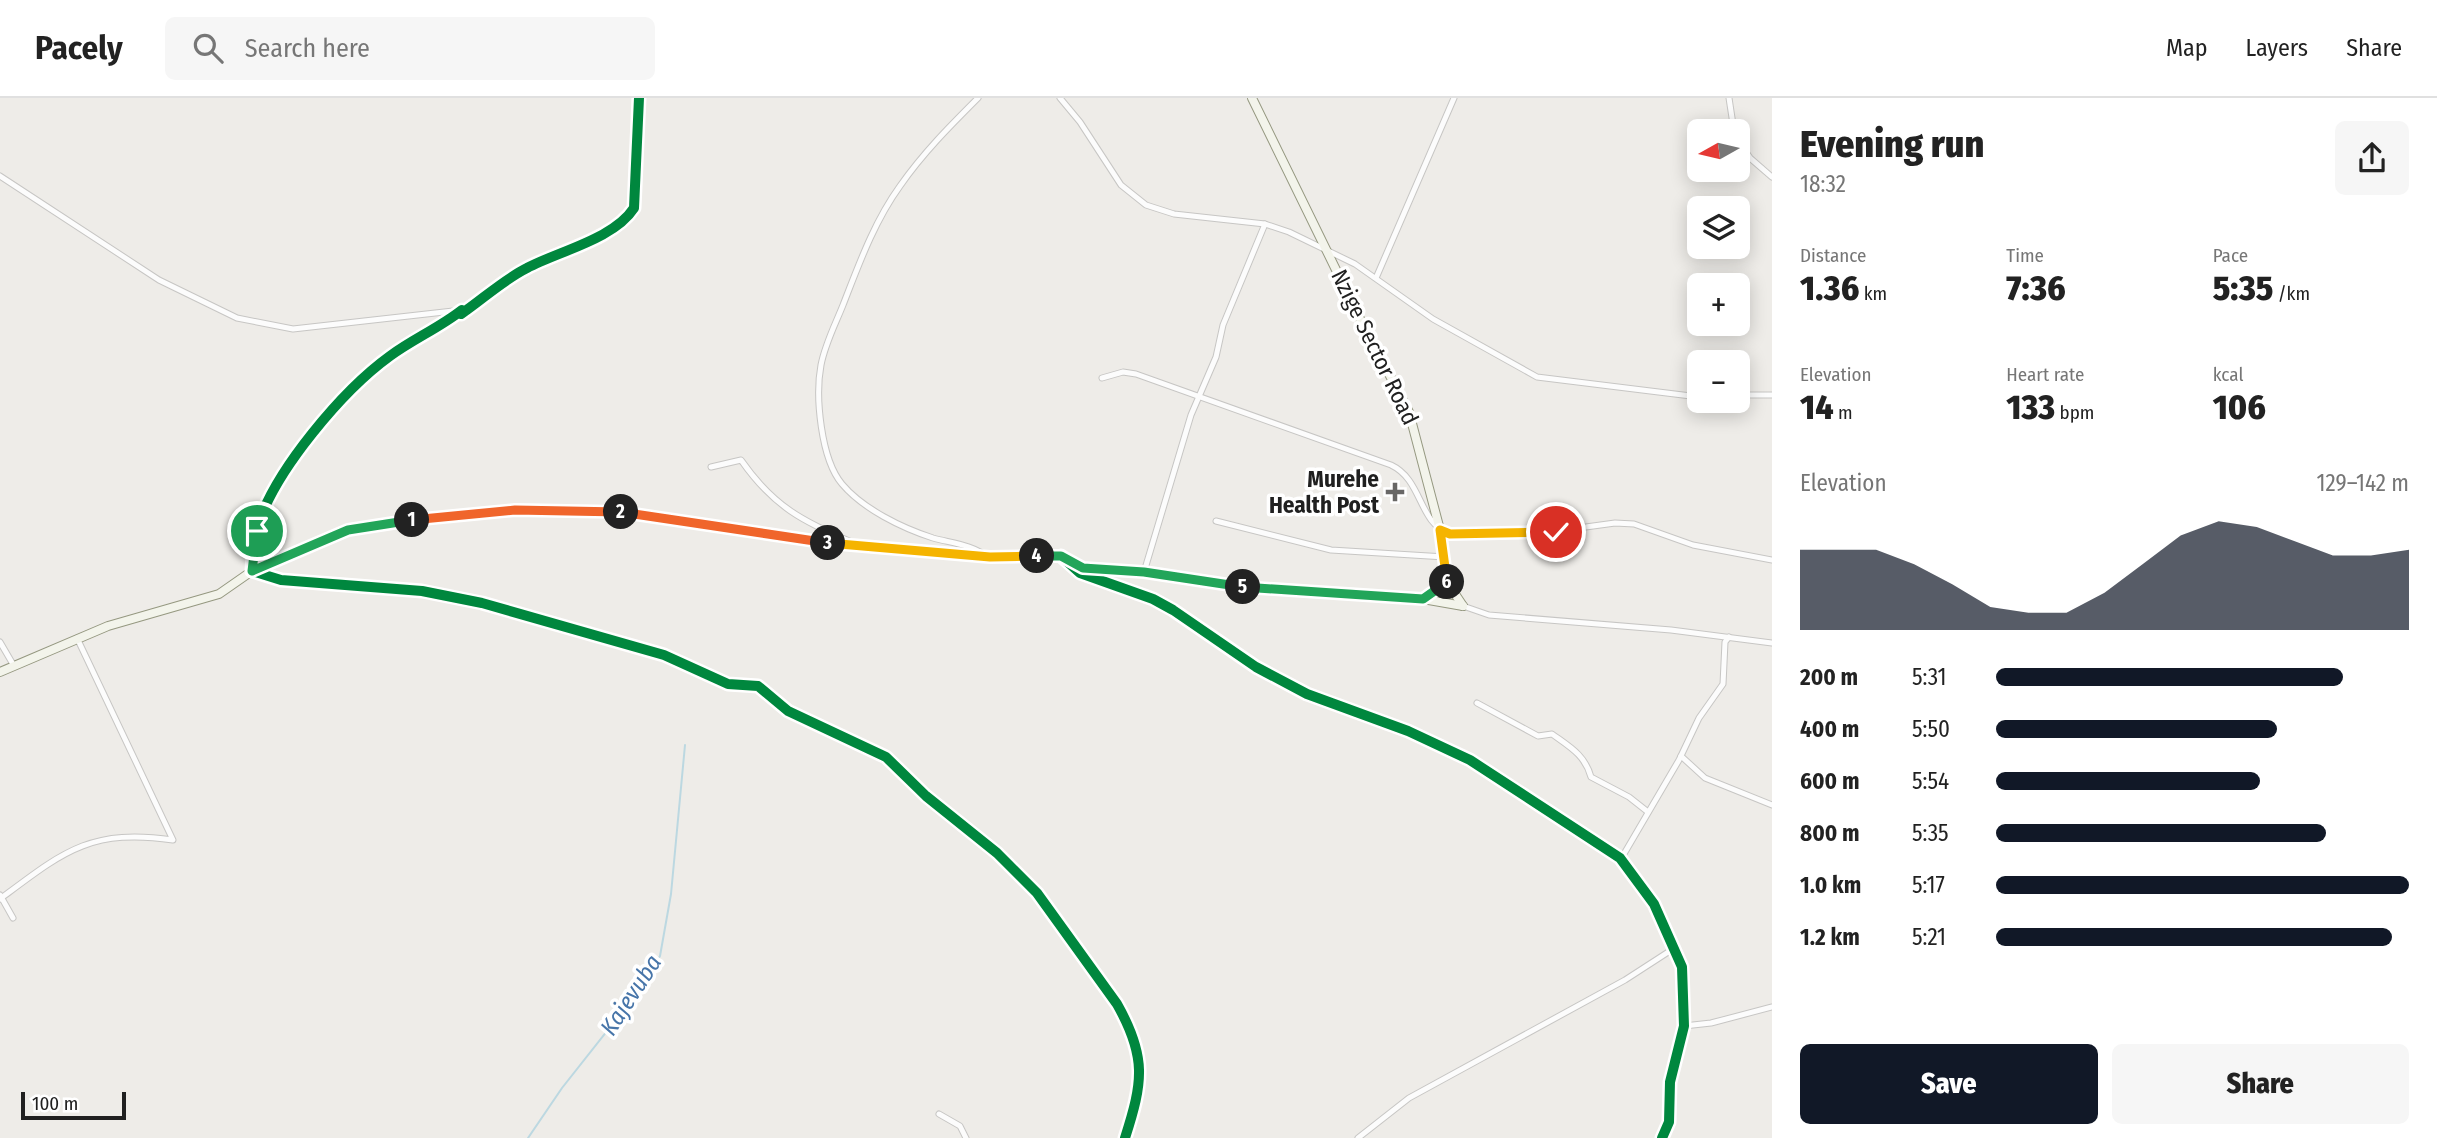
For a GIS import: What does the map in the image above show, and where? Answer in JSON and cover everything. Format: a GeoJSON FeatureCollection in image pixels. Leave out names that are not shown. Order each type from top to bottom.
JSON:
{"type":"FeatureCollection","features":[{"type":"Feature","properties":{"kind":"main road","name":"Nzige Sector Road"},"geometry":{"type":"LineString","coordinates":[[1252,98],[1330,252],[1360,321],[1409,412],[1440,530],[1447,582],[1463,606]]}},
{"type":"Feature","properties":{"kind":"main road"},"geometry":{"type":"LineString","coordinates":[[0,672],[77,639],[219,594],[252,571],[360,527],[515,510],[618,512],[864,547],[990,557],[1061,556],[1083,568],[1144,572],[1241,587],[1423,599],[1463,606]]}},
{"type":"Feature","properties":{"kind":"main road"},"geometry":{"type":"LineString","coordinates":[[1423,599],[1447,582]]}},
{"type":"Feature","properties":{"kind":"street"},"geometry":{"type":"LineString","coordinates":[[462,310],[461,314],[528,267],[607,232],[628,216],[634,208],[639,98]]}},
{"type":"Feature","properties":{"kind":"street"},"geometry":{"type":"LineString","coordinates":[[978,98],[922,156],[898,188],[873,233],[825,347],[820,367],[819,402],[829,457],[839,479],[849,491],[900,524],[990,557]]}},
{"type":"Feature","properties":{"kind":"street"},"geometry":{"type":"LineString","coordinates":[[1060,98],[1080,122],[1121,185],[1139,201],[1174,214],[1265,224],[1289,232],[1376,278],[1433,319],[1537,377],[1687,396]]}},
{"type":"Feature","properties":{"kind":"street"},"geometry":{"type":"LineString","coordinates":[[1376,278],[1454,98]]}},
{"type":"Feature","properties":{"kind":"street"},"geometry":{"type":"LineString","coordinates":[[1729,98],[1732,119]]}},
{"type":"Feature","properties":{"kind":"street"},"geometry":{"type":"LineString","coordinates":[[1750,158],[1772,177]]}},
{"type":"Feature","properties":{"kind":"street"},"geometry":{"type":"LineString","coordinates":[[0,176],[159,280],[237,318],[293,329],[462,310]]}},
{"type":"Feature","properties":{"kind":"street"},"geometry":{"type":"LineString","coordinates":[[1144,572],[1199,395],[1216,356],[1223,325],[1265,224]]}},
{"type":"Feature","properties":{"kind":"street"},"geometry":{"type":"LineString","coordinates":[[462,310],[438,329],[393,353],[354,384],[340,401],[298,456],[266,506],[257,531],[252,571],[281,580],[348,583],[445,595],[636,647],[682,662],[728,684],[758,686],[788,711],[887,757],[926,796],[1004,859],[1037,893],[1129,1023],[1141,1076],[1138,1099],[1125,1138]]}},
{"type":"Feature","properties":{"kind":"street"},"geometry":{"type":"LineString","coordinates":[[1102,378],[1128,372],[1199,395],[1397,468],[1412,482],[1427,516],[1440,530],[1450,534],[1542,533],[1615,523],[1634,524],[1693,545],[1772,560]]}},
{"type":"Feature","properties":{"kind":"street"},"geometry":{"type":"LineString","coordinates":[[1750,395],[1772,395]]}},
{"type":"Feature","properties":{"kind":"street"},"geometry":{"type":"LineString","coordinates":[[711,467],[741,460],[760,487],[783,508],[819,528],[864,547]]}},
{"type":"Feature","properties":{"kind":"street"},"geometry":{"type":"LineString","coordinates":[[1216,521],[1331,550],[1445,557]]}},
{"type":"Feature","properties":{"kind":"street"},"geometry":{"type":"LineString","coordinates":[[1061,556],[1080,573],[1153,599],[1174,610],[1256,667],[1307,694],[1408,731],[1470,760],[1620,858],[1654,904],[1676,947],[1684,982],[1684,1026],[1670,1082],[1670,1118],[1662,1138]]}},
{"type":"Feature","properties":{"kind":"street"},"geometry":{"type":"LineString","coordinates":[[1463,606],[1489,615],[1514,618],[1729,636],[1772,643]]}},
{"type":"Feature","properties":{"kind":"street"},"geometry":{"type":"LineString","coordinates":[[1620,858],[1681,756],[1699,718],[1723,684],[1725,642],[1729,636]]}},
{"type":"Feature","properties":{"kind":"street"},"geometry":{"type":"LineString","coordinates":[[13,918],[1,897],[68,849],[111,836],[173,840],[77,639]]}},
{"type":"Feature","properties":{"kind":"street"},"geometry":{"type":"LineString","coordinates":[[0,642],[14,666]]}},
{"type":"Feature","properties":{"kind":"street"},"geometry":{"type":"LineString","coordinates":[[1477,703],[1538,736],[1552,734],[1575,750],[1587,763],[1591,777],[1629,797],[1648,812]]}},
{"type":"Feature","properties":{"kind":"street"},"geometry":{"type":"LineString","coordinates":[[1681,756],[1712,781],[1772,805]]}},
{"type":"Feature","properties":{"kind":"street"},"geometry":{"type":"LineString","coordinates":[[1359,1138],[1409,1098],[1625,980],[1676,947]]}},
{"type":"Feature","properties":{"kind":"street"},"geometry":{"type":"LineString","coordinates":[[1684,1026],[1711,1023],[1772,1007]]}},
{"type":"Feature","properties":{"kind":"street"},"geometry":{"type":"LineString","coordinates":[[939,1114],[960,1126],[966,1138]]}},
{"type":"Feature","properties":{"kind":"waterway","name":"Kajevuba"},"geometry":{"type":"LineString","coordinates":[[528,1138],[562,1088],[641,988],[660,956],[671,894],[685,745]]}},
{"type":"Feature","properties":{"kind":"cycle path"},"geometry":{"type":"LineString","coordinates":[[639,98],[634,208],[625,219],[600,236],[510,278],[461,314],[462,310],[390,356],[352,389],[312,433],[278,482],[257,528],[252,571],[281,580],[422,591],[482,603],[664,655],[728,684],[758,686],[788,711],[886,757],[926,796],[997,853],[1037,893],[1117,1004],[1133,1039],[1139,1070],[1136,1101],[1125,1138]]}},
{"type":"Feature","properties":{"kind":"cycle path"},"geometry":{"type":"LineString","coordinates":[[1061,556],[1080,573],[1153,599],[1173,610],[1256,667],[1307,694],[1408,731],[1470,760],[1620,858],[1654,904],[1682,967],[1684,1026],[1670,1082],[1669,1122],[1662,1138]]}},
{"type":"Feature","properties":{"kind":"place","name":"Murehe Health Post"},"geometry":{"type":"Point","coordinates":[1395,492]}},
{"type":"Feature","properties":{"kind":"route"},"geometry":{"type":"LineString","coordinates":[[257,531],[252,571],[326,538],[372,525],[515,510],[568,510],[667,518],[845,545],[990,557],[1061,556],[1083,568],[1171,575],[1233,586],[1423,599],[1447,582],[1440,530],[1450,534],[1475,531],[1556,532]]}}]}
